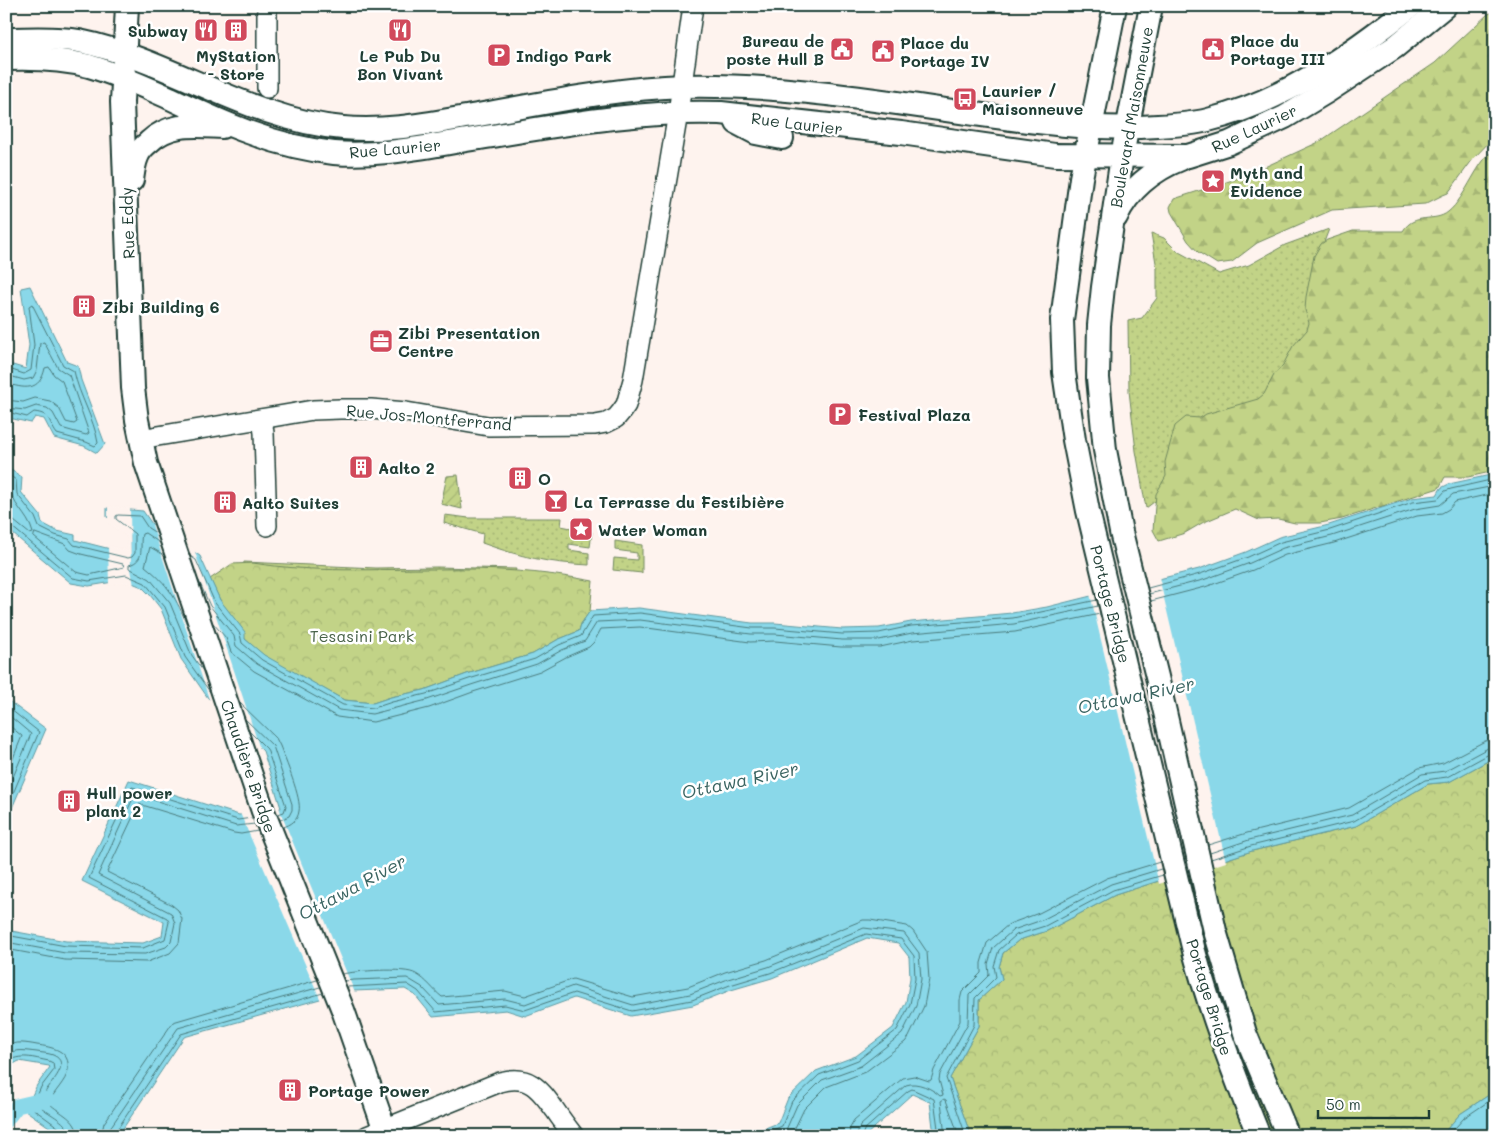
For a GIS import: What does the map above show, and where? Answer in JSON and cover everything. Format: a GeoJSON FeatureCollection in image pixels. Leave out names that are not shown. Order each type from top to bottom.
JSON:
{"type":"FeatureCollection","features":[{"type":"Feature","properties":{"kind":"main road","name":"Rue Eddy"},"geometry":{"type":"LineString","coordinates":[[127,6],[122,77],[133,388],[140,439],[146,463],[166,520]]}},
{"type":"Feature","properties":{"kind":"main road"},"geometry":{"type":"LineString","coordinates":[[1081,177],[1115,6]]}},
{"type":"Feature","properties":{"kind":"main road","name":"Boulevard Maisonneuve"},"geometry":{"type":"LineString","coordinates":[[1111,228],[1121,199],[1122,156],[1126,128],[1152,6]]}},
{"type":"Feature","properties":{"kind":"main road","name":"Rue Laurier"},"geometry":{"type":"LineString","coordinates":[[6,39],[63,39],[87,43],[125,54],[286,118],[342,128],[408,127],[601,95],[682,86],[803,91],[1058,125],[1126,128],[1210,120],[1234,113],[1285,92],[1324,69],[1411,6]]}},
{"type":"Feature","properties":{"kind":"main road","name":"Rue Laurier"},"geometry":{"type":"LineString","coordinates":[[6,59],[68,61],[89,66],[122,77],[236,128],[305,149],[336,153],[405,150],[593,121],[678,113],[721,113],[901,133],[1055,156],[1081,177],[1122,156],[1188,156],[1229,143],[1285,117],[1328,92],[1396,47],[1445,6]]}},
{"type":"Feature","properties":{"kind":"main road"},"geometry":{"type":"LineString","coordinates":[[721,113],[756,133],[782,138]]}},
{"type":"Feature","properties":{"kind":"main road"},"geometry":{"type":"LineString","coordinates":[[126,206],[137,156],[154,137],[175,127],[236,128]]}},
{"type":"Feature","properties":{"kind":"main road"},"geometry":{"type":"LineString","coordinates":[[1121,199],[1156,171],[1188,156]]}},
{"type":"Feature","properties":{"kind":"main road","name":"Portage Bridge"},"geometry":{"type":"LineString","coordinates":[[1081,177],[1065,286],[1062,320],[1064,372],[1074,440],[1095,538],[1208,1004],[1259,1136]]}},
{"type":"Feature","properties":{"kind":"main road","name":"Portage Bridge"},"geometry":{"type":"LineString","coordinates":[[1111,228],[1099,325],[1098,378],[1106,450],[1121,532],[1157,677],[1215,931],[1245,1033],[1288,1136]]}},
{"type":"Feature","properties":{"kind":"main road","name":"Chaudière Bridge"},"geometry":{"type":"LineString","coordinates":[[166,520],[263,811],[342,1008],[380,1133]]}},
{"type":"Feature","properties":{"kind":"street"},"geometry":{"type":"LineString","coordinates":[[266,88],[267,6]]}},
{"type":"Feature","properties":{"kind":"street","name":"Rue Jos-Montferrand"},"geometry":{"type":"LineString","coordinates":[[140,439],[313,410],[371,409],[406,412],[488,426],[595,425],[606,423],[616,418],[626,406],[633,380],[678,113],[693,6]]}},
{"type":"Feature","properties":{"kind":"street"},"geometry":{"type":"LineString","coordinates":[[262,419],[267,526]]}},
{"type":"Feature","properties":{"kind":"street"},"geometry":{"type":"LineString","coordinates":[[380,1133],[500,1082],[515,1079],[528,1082],[537,1088],[574,1136]]}},
{"type":"Feature","properties":{"kind":"green space"},"geometry":{"type":"Polygon","coordinates":[[[1494,12],[1495,136],[1473,159],[1448,193],[1425,204],[1332,210],[1257,243],[1232,262],[1217,264],[1198,252],[1188,241],[1171,212],[1170,207],[1174,199],[1245,176],[1319,142],[1435,63],[1488,14],[1494,12]]]}},
{"type":"Feature","properties":{"kind":"green space"},"geometry":{"type":"Polygon","coordinates":[[[1495,150],[1495,181],[1491,185],[1495,197],[1495,380],[1493,403],[1495,407],[1495,471],[1468,477],[1445,477],[1439,488],[1342,519],[1320,523],[1295,523],[1278,519],[1259,520],[1235,509],[1202,523],[1185,533],[1159,541],[1153,530],[1156,494],[1166,476],[1165,462],[1175,426],[1186,417],[1200,418],[1206,414],[1258,399],[1264,394],[1293,346],[1307,330],[1309,323],[1305,310],[1306,297],[1314,256],[1321,244],[1353,231],[1403,231],[1413,222],[1443,215],[1461,198],[1477,169],[1489,154],[1495,150]]]}},
{"type":"Feature","properties":{"kind":"green space"},"geometry":{"type":"Polygon","coordinates":[[[1329,229],[1313,271],[1311,334],[1266,398],[1166,493],[1146,508],[1136,451],[1129,391],[1128,321],[1142,318],[1157,298],[1157,269],[1151,233],[1164,238],[1177,251],[1219,274],[1249,265],[1285,245],[1329,229]]]}},
{"type":"Feature","properties":{"kind":"green space"},"geometry":{"type":"Polygon","coordinates":[[[458,475],[462,509],[441,504],[447,476],[458,475]]]}},
{"type":"Feature","properties":{"kind":"green space"},"geometry":{"type":"Polygon","coordinates":[[[445,515],[469,518],[562,518],[561,526],[592,532],[590,547],[569,544],[569,550],[589,553],[589,565],[560,563],[535,558],[482,543],[483,534],[444,523],[445,515]]]}},
{"type":"Feature","properties":{"kind":"green space"},"geometry":{"type":"Polygon","coordinates":[[[615,541],[642,545],[642,573],[613,570],[614,558],[637,560],[637,553],[615,550],[615,541]]]}},
{"type":"Feature","properties":{"kind":"green space"},"geometry":{"type":"Polygon","coordinates":[[[244,562],[376,568],[516,569],[514,575],[243,569],[244,562]]]}},
{"type":"Feature","properties":{"kind":"green space","name":"Tesasini Park"},"geometry":{"type":"Polygon","coordinates":[[[253,563],[322,569],[496,570],[554,575],[593,581],[590,611],[581,624],[579,631],[557,640],[533,654],[467,674],[424,690],[373,703],[344,700],[264,656],[245,639],[234,618],[220,600],[210,579],[232,564],[253,563]]]}},
{"type":"Feature","properties":{"kind":"green space"},"geometry":{"type":"Polygon","coordinates":[[[1495,757],[1495,1091],[1460,1114],[1441,1136],[971,1136],[950,1078],[979,1026],[979,1000],[1002,979],[999,967],[1003,953],[1019,940],[1047,931],[1115,895],[1252,851],[1356,826],[1428,784],[1449,782],[1495,757]]]}},
{"type":"Feature","properties":{"kind":"water"},"geometry":{"type":"Polygon","coordinates":[[[30,286],[67,362],[78,366],[81,380],[105,444],[97,453],[84,446],[54,438],[44,419],[35,417],[31,423],[9,418],[6,425],[6,363],[26,369],[29,345],[21,288],[30,286]]]}},
{"type":"Feature","properties":{"kind":"water","name":"Ottawa River"},"geometry":{"type":"Polygon","coordinates":[[[6,467],[22,477],[21,492],[40,515],[42,523],[57,531],[75,535],[75,540],[130,554],[130,536],[107,517],[107,508],[143,511],[152,524],[200,556],[220,600],[245,632],[245,639],[264,655],[344,700],[373,703],[424,690],[467,674],[533,654],[557,640],[579,631],[581,624],[590,611],[639,608],[752,623],[775,623],[842,629],[879,628],[911,622],[1012,613],[1047,607],[1199,569],[1246,552],[1279,537],[1329,525],[1412,498],[1437,495],[1441,488],[1449,484],[1495,474],[1495,757],[1449,782],[1428,784],[1356,826],[1252,851],[1115,895],[1047,931],[1019,940],[1003,953],[999,967],[1002,979],[979,1000],[979,1026],[950,1078],[971,1136],[934,1136],[930,1102],[912,1094],[865,1136],[750,1136],[755,1132],[778,1123],[788,1098],[816,1071],[856,1056],[893,1028],[906,1002],[910,978],[909,957],[898,943],[867,938],[772,978],[731,990],[693,1005],[631,1016],[574,998],[525,1016],[506,1010],[433,1017],[415,995],[405,989],[354,991],[320,999],[184,1037],[118,1136],[62,1136],[25,1110],[37,1085],[50,1067],[19,1061],[8,1067],[6,1066],[6,930],[66,941],[143,943],[162,936],[164,922],[82,881],[129,780],[239,815],[281,808],[263,751],[208,698],[181,659],[161,609],[150,595],[142,587],[125,580],[89,586],[71,583],[6,528],[6,467]]]}},
{"type":"Feature","properties":{"kind":"water"},"geometry":{"type":"Polygon","coordinates":[[[6,699],[46,729],[6,822],[6,699]]]}},
{"type":"Feature","properties":{"kind":"water"},"geometry":{"type":"Polygon","coordinates":[[[1495,1091],[1495,1136],[1441,1136],[1460,1114],[1495,1091]]]}},
{"type":"Feature","properties":{"kind":"pier"},"geometry":{"type":"Polygon","coordinates":[[[108,506],[130,508],[131,569],[134,586],[125,582],[109,585],[108,546],[128,551],[127,537],[108,522],[108,506]]]}},
{"type":"Feature","properties":{"kind":"pier"},"geometry":{"type":"Polygon","coordinates":[[[155,524],[194,549],[282,816],[355,993],[321,1001],[240,813],[278,806],[260,753],[211,705],[152,525],[155,524]]]}},
{"type":"Feature","properties":{"kind":"pier"},"geometry":{"type":"Polygon","coordinates":[[[1159,577],[1226,862],[1159,884],[1090,594],[1159,577]]]}},
{"type":"Feature","properties":{"kind":"waterway"},"geometry":{"type":"LineString","coordinates":[[6,1120],[17,1106],[47,1099]]}},
{"type":"Feature","properties":{"kind":"place","name":"Subway"},"geometry":{"type":"Point","coordinates":[206,30]}},
{"type":"Feature","properties":{"kind":"place","name":"MyStation - Store"},"geometry":{"type":"Point","coordinates":[236,30]}},
{"type":"Feature","properties":{"kind":"place","name":"Le Pub Du Bon Vivant"},"geometry":{"type":"Point","coordinates":[400,30]}},
{"type":"Feature","properties":{"kind":"place","name":"Bureau de poste Hull B"},"geometry":{"type":"Point","coordinates":[842,49]}},
{"type":"Feature","properties":{"kind":"place","name":"Place du Portage III"},"geometry":{"type":"Point","coordinates":[1213,49]}},
{"type":"Feature","properties":{"kind":"place","name":"Place du Portage IV"},"geometry":{"type":"Point","coordinates":[883,51]}},
{"type":"Feature","properties":{"kind":"place","name":"Indigo Park"},"geometry":{"type":"Point","coordinates":[499,55]}},
{"type":"Feature","properties":{"kind":"place","name":"Laurier / Maisonneuve"},"geometry":{"type":"Point","coordinates":[965,99]}},
{"type":"Feature","properties":{"kind":"place","name":"Myth and Evidence"},"geometry":{"type":"Point","coordinates":[1213,181]}},
{"type":"Feature","properties":{"kind":"place","name":"Zibi Building 6"},"geometry":{"type":"Point","coordinates":[84,306]}},
{"type":"Feature","properties":{"kind":"place","name":"Zibi Presentation Centre"},"geometry":{"type":"Point","coordinates":[381,341]}},
{"type":"Feature","properties":{"kind":"place","name":"Festival Plaza"},"geometry":{"type":"Point","coordinates":[840,414]}},
{"type":"Feature","properties":{"kind":"place","name":"Aalto 2"},"geometry":{"type":"Point","coordinates":[361,467]}},
{"type":"Feature","properties":{"kind":"place","name":"O"},"geometry":{"type":"Point","coordinates":[520,478]}},
{"type":"Feature","properties":{"kind":"place","name":"La Terrasse du Festibière"},"geometry":{"type":"Point","coordinates":[556,501]}},
{"type":"Feature","properties":{"kind":"place","name":"Aalto Suites"},"geometry":{"type":"Point","coordinates":[225,502]}},
{"type":"Feature","properties":{"kind":"place","name":"Water Woman"},"geometry":{"type":"Point","coordinates":[581,529]}},
{"type":"Feature","properties":{"kind":"place","name":"Hull power plant 2"},"geometry":{"type":"Point","coordinates":[69,801]}},
{"type":"Feature","properties":{"kind":"place","name":"Portage Power"},"geometry":{"type":"Point","coordinates":[290,1090]}}]}
